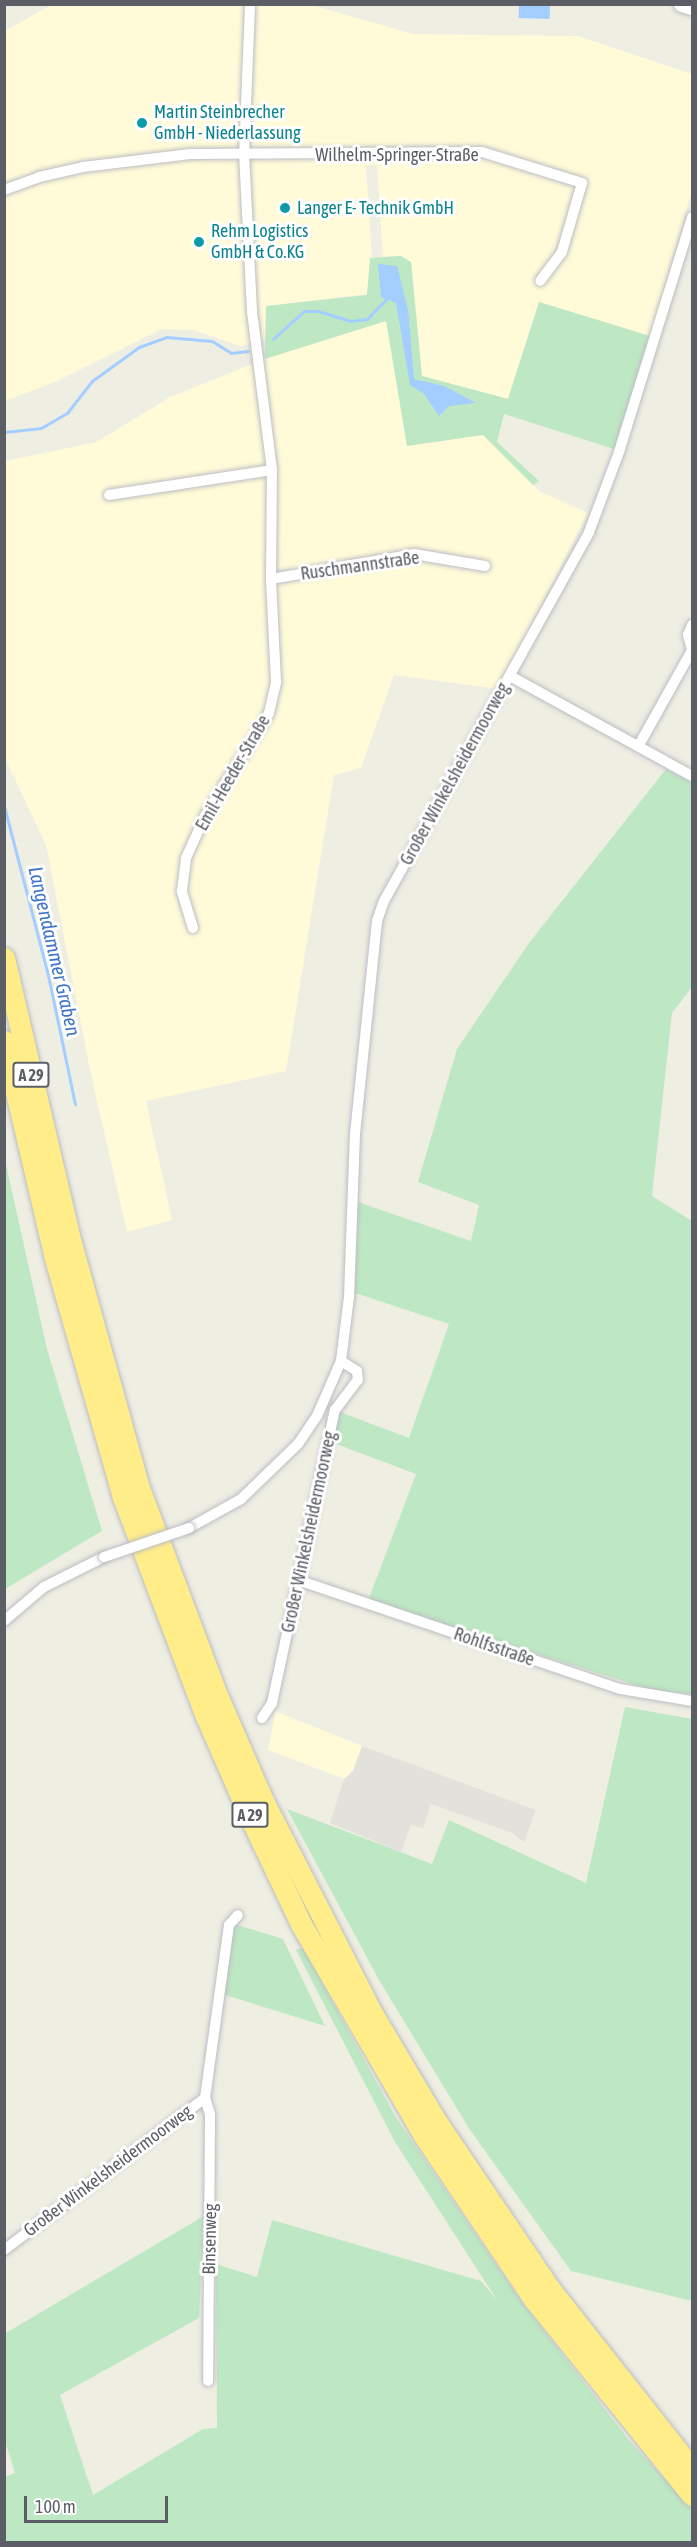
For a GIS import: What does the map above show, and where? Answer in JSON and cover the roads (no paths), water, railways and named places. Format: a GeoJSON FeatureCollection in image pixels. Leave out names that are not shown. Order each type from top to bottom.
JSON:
{"type":"FeatureCollection","features":[{"type":"Feature","properties":{"kind":"highway","name":"A 29"},"geometry":{"type":"LineString","coordinates":[[4,958],[71,1243],[139,1488],[213,1685],[263,1801],[362,1995],[436,2121],[549,2288],[693,2469]]}},
{"type":"Feature","properties":{"kind":"highway","name":"A 29"},"geometry":{"type":"LineString","coordinates":[[4,1041],[54,1255],[123,1497],[205,1714],[251,1819],[301,1924],[429,2143],[534,2299],[693,2495]]}},
{"type":"Feature","properties":{"kind":"street","name":"Emil-Heeder-Straße"},"geometry":{"type":"LineString","coordinates":[[193,928],[182,891],[186,858],[205,816],[269,713],[276,682],[270,579],[272,470],[252,311],[244,155],[250,4]]}},
{"type":"Feature","properties":{"kind":"street"},"geometry":{"type":"LineString","coordinates":[[682,4],[693,7]]}},
{"type":"Feature","properties":{"kind":"street","name":"Wilhelm-Springer-Straße"},"geometry":{"type":"LineString","coordinates":[[244,155],[482,152],[582,183],[562,252],[540,281]]}},
{"type":"Feature","properties":{"kind":"street"},"geometry":{"type":"LineString","coordinates":[[4,190],[39,177],[83,167],[190,154],[244,155]]}},
{"type":"Feature","properties":{"kind":"street","name":"Großer Winkelsheidermoorweg"},"geometry":{"type":"LineString","coordinates":[[4,1621],[45,1587],[104,1557],[189,1528],[241,1499],[298,1444],[316,1416],[341,1360],[349,1297],[355,1134],[377,921],[593,523],[619,452],[693,217]]}},
{"type":"Feature","properties":{"kind":"street"},"geometry":{"type":"LineString","coordinates":[[109,495],[272,470]]}},
{"type":"Feature","properties":{"kind":"street","name":"Ruschmannstraße"},"geometry":{"type":"LineString","coordinates":[[270,579],[414,554],[485,566]]}},
{"type":"Feature","properties":{"kind":"street"},"geometry":{"type":"LineString","coordinates":[[639,745],[692,650],[688,635],[693,625]]}},
{"type":"Feature","properties":{"kind":"street"},"geometry":{"type":"LineString","coordinates":[[510,676],[693,776]]}},
{"type":"Feature","properties":{"kind":"street","name":"Großer Winkelsheidermoorweg"},"geometry":{"type":"LineString","coordinates":[[262,1718],[272,1702],[335,1410],[358,1380],[357,1371],[341,1360]]}},
{"type":"Feature","properties":{"kind":"street","name":"Rohlfsstraße"},"geometry":{"type":"LineString","coordinates":[[298,1580],[620,1689],[693,1701]]}},
{"type":"Feature","properties":{"kind":"street","name":"Großer Winkelsheidermoorweg"},"geometry":{"type":"LineString","coordinates":[[4,2250],[205,2098],[229,1924],[238,1915]]}},
{"type":"Feature","properties":{"kind":"street","name":"Binsenweg"},"geometry":{"type":"LineString","coordinates":[[205,2098],[210,2114],[208,2381]]}},
{"type":"Feature","properties":{"kind":"water"},"geometry":{"type":"Polygon","coordinates":[[[519,5],[550,6],[550,19],[519,18],[519,5]]]}},
{"type":"Feature","properties":{"kind":"water"},"geometry":{"type":"Polygon","coordinates":[[[378,264],[397,266],[408,310],[414,379],[444,386],[476,403],[449,406],[439,416],[424,394],[410,385],[396,303],[381,297],[378,264]]]}},
{"type":"Feature","properties":{"kind":"waterway","name":"Langendammer Graben"},"geometry":{"type":"LineString","coordinates":[[273,339],[304,311],[318,311],[350,321],[367,319],[386,299]]}},
{"type":"Feature","properties":{"kind":"waterway","name":"Langendammer Graben"},"geometry":{"type":"LineString","coordinates":[[4,432],[41,428],[67,413],[92,381],[139,347],[166,337],[212,341],[231,353],[248,351]]}},
{"type":"Feature","properties":{"kind":"waterway","name":"Langendammer Graben"},"geometry":{"type":"LineString","coordinates":[[4,806],[48,975],[75,1104]]}},
{"type":"Feature","properties":{"kind":"place","name":"Martin Steinbrecher GmbH - Niederlassung"},"geometry":{"type":"Point","coordinates":[142,123]}},
{"type":"Feature","properties":{"kind":"place","name":"Langer E- Technik GmbH"},"geometry":{"type":"Point","coordinates":[285,208]}},
{"type":"Feature","properties":{"kind":"place","name":"Rehm Logistics GmbH & Co.KG"},"geometry":{"type":"Point","coordinates":[199,242]}}]}
